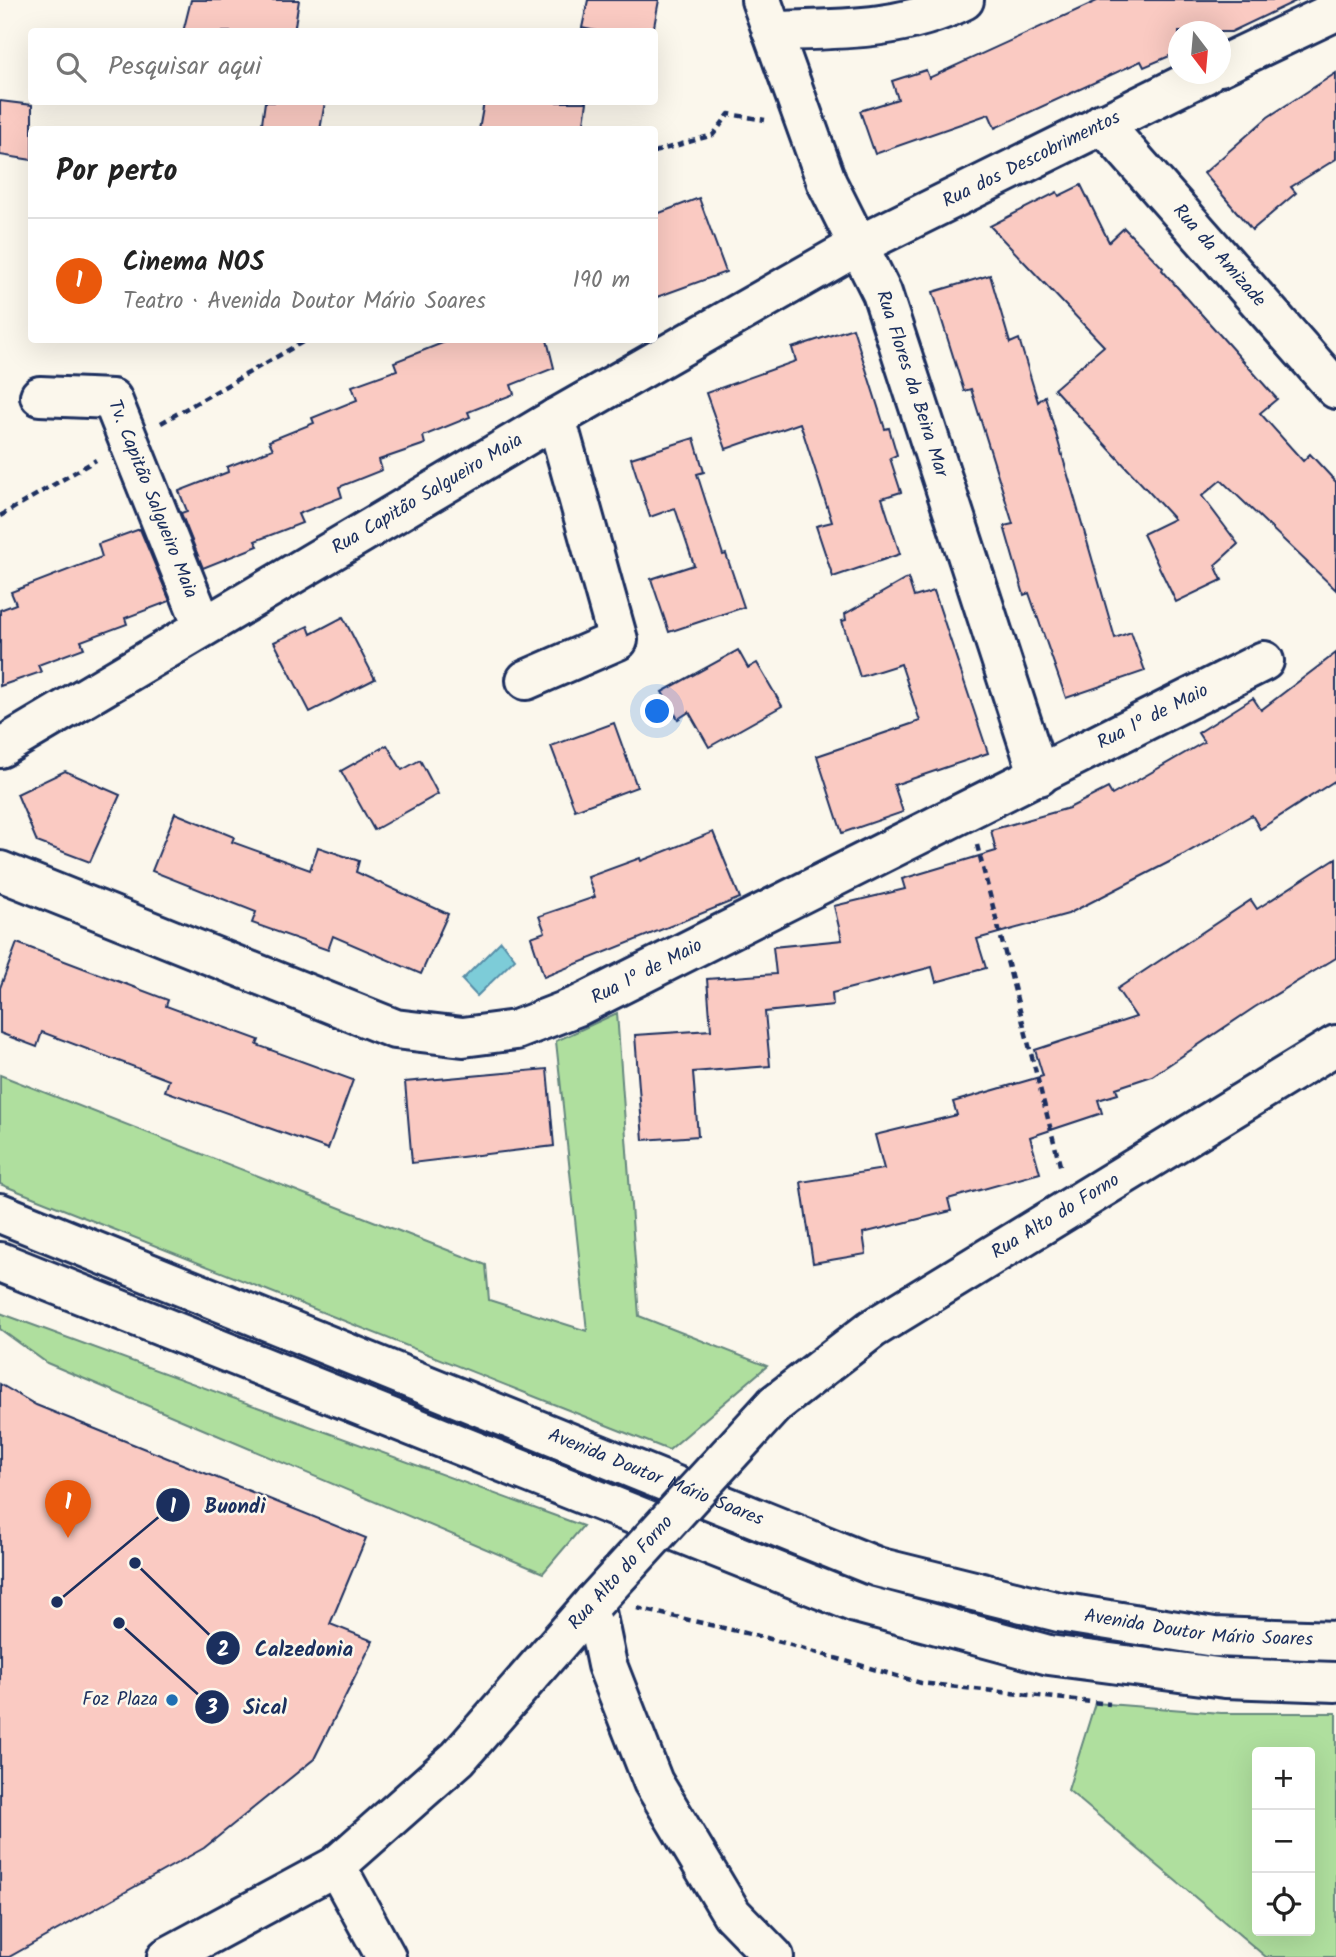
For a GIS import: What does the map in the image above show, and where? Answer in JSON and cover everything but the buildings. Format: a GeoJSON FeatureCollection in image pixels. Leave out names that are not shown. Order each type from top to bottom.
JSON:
{"type":"FeatureCollection","features":[{"type":"Feature","properties":{"kind":"street"},"geometry":{"type":"LineString","coordinates":[[766,15],[876,28],[945,9],[964,0]]}},
{"type":"Feature","properties":{"kind":"street"},"geometry":{"type":"LineString","coordinates":[[1231,61],[1336,11]]}},
{"type":"Feature","properties":{"kind":"street","name":"Rua Flores da Beira Mar"},"geometry":{"type":"LineString","coordinates":[[766,15],[827,183],[882,293],[1038,776]]}},
{"type":"Feature","properties":{"kind":"street","name":"Rua dos Descobrimentos"},"geometry":{"type":"LineString","coordinates":[[859,245],[1184,84]]}},
{"type":"Feature","properties":{"kind":"street","name":"Rua da Amizade"},"geometry":{"type":"LineString","coordinates":[[1102,123],[1336,389]]}},
{"type":"Feature","properties":{"kind":"street","name":"Rua Capitão Salgueiro Maia"},"geometry":{"type":"LineString","coordinates":[[0,748],[556,418],[859,245]]}},
{"type":"Feature","properties":{"kind":"street","name":"Tv. Capitão Salgueiro Maia"},"geometry":{"type":"LineString","coordinates":[[40,396],[112,399],[203,626]]}},
{"type":"Feature","properties":{"kind":"street"},"geometry":{"type":"LineString","coordinates":[[526,680],[618,640],[556,418]]}},
{"type":"Feature","properties":{"kind":"street","name":"Rua 1º de Maio"},"geometry":{"type":"LineString","coordinates":[[0,871],[395,1030],[463,1037],[516,1030],[578,1006],[1264,661]]}},
{"type":"Feature","properties":{"kind":"street","name":"Rua Alto do Forno"},"geometry":{"type":"LineString","coordinates":[[167,1957],[336,1866],[458,1758],[594,1602],[775,1404],[872,1329],[1336,1045]]}},
{"type":"Feature","properties":{"kind":"street","name":"Avenida Doutor Mário Soares"},"geometry":{"type":"LineString","coordinates":[[0,1213],[877,1567],[1072,1614],[1214,1637],[1336,1641]]}},
{"type":"Feature","properties":{"kind":"street"},"geometry":{"type":"LineString","coordinates":[[0,1262],[856,1603],[1049,1655],[1225,1678],[1336,1682]]}},
{"type":"Feature","properties":{"kind":"street"},"geometry":{"type":"LineString","coordinates":[[594,1602],[607,1665],[653,1782],[732,1914],[775,1957]]}},
{"type":"Feature","properties":{"kind":"street"},"geometry":{"type":"LineString","coordinates":[[336,1866],[386,1957]]}},
{"type":"Feature","properties":{"kind":"path"},"geometry":{"type":"LineString","coordinates":[[658,151],[713,135],[729,114],[784,123],[802,116]]}},
{"type":"Feature","properties":{"kind":"path"},"geometry":{"type":"LineString","coordinates":[[968,811],[1071,1207]]}},
{"type":"Feature","properties":{"kind":"green space"},"geometry":{"type":"Polygon","coordinates":[[[617,1013],[639,1316],[767,1366],[669,1450],[0,1184],[0,1075],[486,1265],[489,1300],[587,1331],[556,1041],[617,1013]]]}},
{"type":"Feature","properties":{"kind":"green space"},"geometry":{"type":"Polygon","coordinates":[[[0,1313],[583,1526],[543,1573],[47,1363],[0,1329],[0,1313]]]}},
{"type":"Feature","properties":{"kind":"green space"},"geometry":{"type":"Polygon","coordinates":[[[1095,1703],[1221,1713],[1336,1713],[1336,1957],[1266,1957],[1068,1790],[1095,1703]]]}},
{"type":"Feature","properties":{"kind":"water"},"geometry":{"type":"Polygon","coordinates":[[[501,941],[515,959],[477,996],[462,980],[501,941]]]}},
{"type":"Feature","properties":{"kind":"place","name":"Cinema NOS"},"geometry":{"type":"Point","coordinates":[68,1538]}},
{"type":"Feature","properties":{"kind":"place","name":"Calzedonia"},"geometry":{"type":"Point","coordinates":[135,1563]}},
{"type":"Feature","properties":{"kind":"place","name":"Buondi"},"geometry":{"type":"Point","coordinates":[57,1602]}},
{"type":"Feature","properties":{"kind":"place","name":"Sical"},"geometry":{"type":"Point","coordinates":[119,1623]}},
{"type":"Feature","properties":{"kind":"place","name":"Foz Plaza"},"geometry":{"type":"Point","coordinates":[172,1700]}}]}
